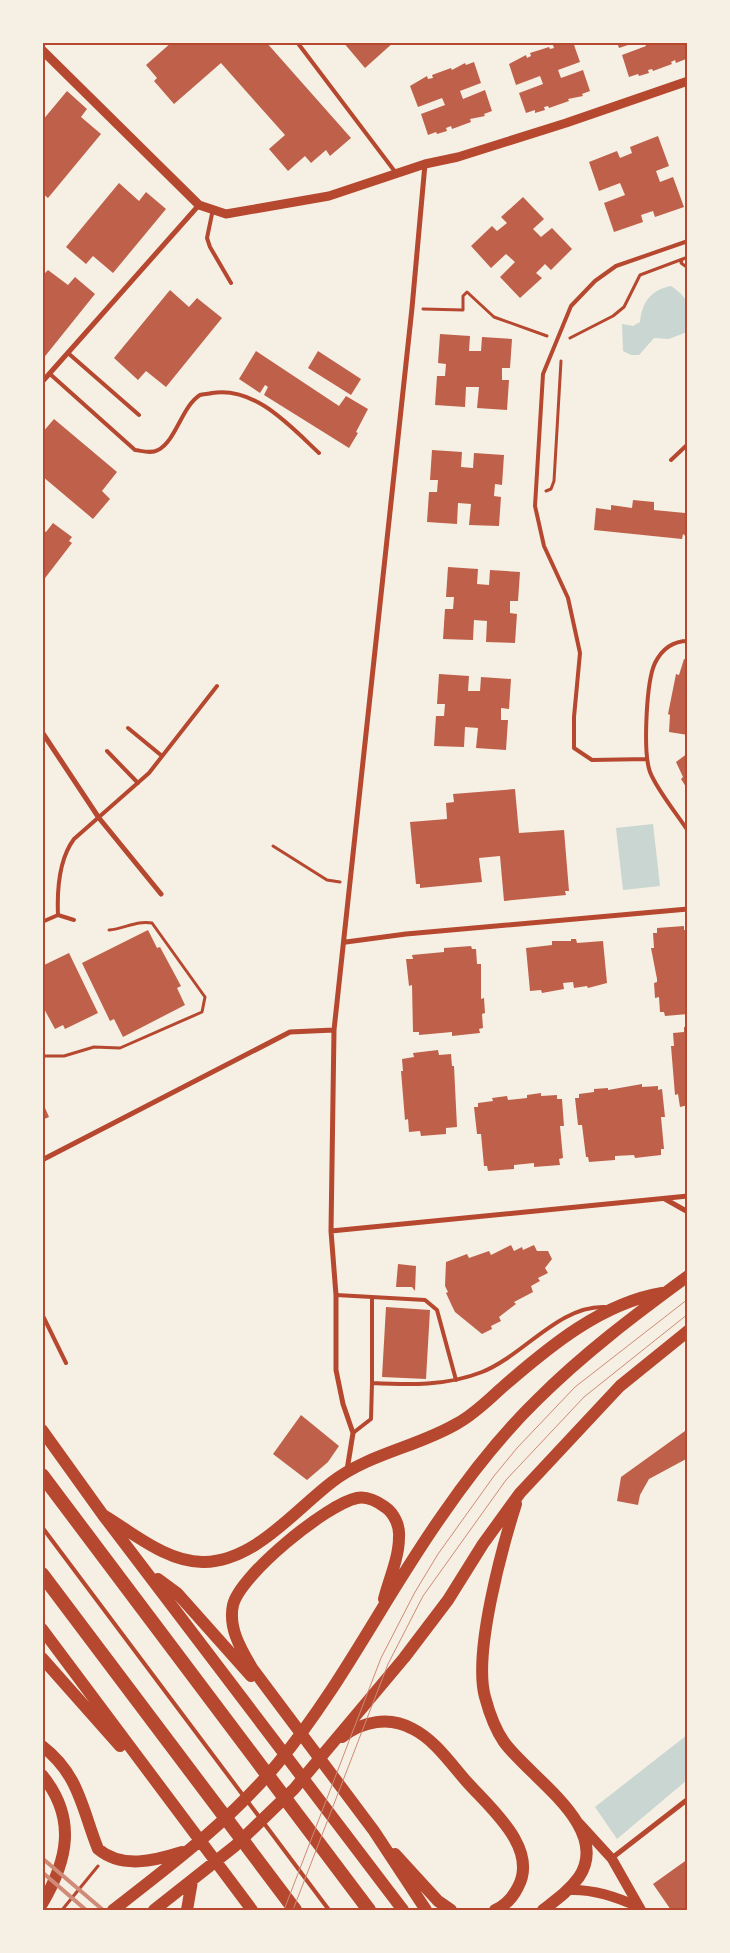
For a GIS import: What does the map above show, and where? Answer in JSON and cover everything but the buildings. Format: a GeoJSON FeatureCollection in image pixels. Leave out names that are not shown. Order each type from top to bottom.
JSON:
{"type":"FeatureCollection","features":[{"type":"Feature","properties":{"kind":"highway"},"geometry":{"type":"LineString","coordinates":[[42,1475],[369,1910]]}},
{"type":"Feature","properties":{"kind":"highway"},"geometry":{"type":"LineString","coordinates":[[42,1574],[255,1860],[295,1910]]}},
{"type":"Feature","properties":{"kind":"main road"},"geometry":{"type":"LineString","coordinates":[[113,1910],[191,1849],[233,1812],[278,1763],[344,1671],[440,1518],[502,1438],[536,1400],[686,1276]]}},
{"type":"Feature","properties":{"kind":"main road"},"geometry":{"type":"LineString","coordinates":[[103,1515],[167,1555],[183,1561],[215,1561],[232,1557],[246,1550],[346,1472],[459,1423],[557,1343],[613,1308],[639,1297],[665,1293]]}},
{"type":"Feature","properties":{"kind":"main road"},"geometry":{"type":"LineString","coordinates":[[154,1910],[235,1846],[288,1795],[415,1644],[448,1600],[483,1544],[520,1493],[620,1386],[688,1331]]}},
{"type":"Feature","properties":{"kind":"main road"},"geometry":{"type":"LineString","coordinates":[[42,1430],[103,1515],[403,1910]]}},
{"type":"Feature","properties":{"kind":"main road"},"geometry":{"type":"LineString","coordinates":[[520,1493],[495,1582],[485,1640],[482,1675],[484,1696],[493,1721],[504,1742],[612,1859],[640,1909]]}},
{"type":"Feature","properties":{"kind":"main road"},"geometry":{"type":"LineString","coordinates":[[382,1612],[400,1536],[397,1523],[391,1511],[379,1503],[358,1498],[336,1506],[307,1526],[262,1564],[242,1586],[233,1604],[232,1625],[238,1645],[283,1711],[374,1831],[426,1910]]}},
{"type":"Feature","properties":{"kind":"main road"},"geometry":{"type":"LineString","coordinates":[[144,1568],[177,1593],[283,1711]]}},
{"type":"Feature","properties":{"kind":"main road"},"geometry":{"type":"LineString","coordinates":[[42,1629],[252,1910]]}},
{"type":"Feature","properties":{"kind":"main road"},"geometry":{"type":"LineString","coordinates":[[42,1658],[115,1741],[153,1780]]}},
{"type":"Feature","properties":{"kind":"main road"},"geometry":{"type":"LineString","coordinates":[[328,1747],[351,1730],[373,1722],[392,1722],[413,1728],[435,1746],[506,1827],[520,1848],[524,1867],[523,1878],[514,1895],[501,1908],[495,1910]]}},
{"type":"Feature","properties":{"kind":"main road"},"geometry":{"type":"LineString","coordinates":[[42,1746],[66,1769],[79,1791],[98,1849],[105,1855],[117,1860],[131,1862],[166,1857],[191,1849]]}},
{"type":"Feature","properties":{"kind":"main road"},"geometry":{"type":"LineString","coordinates":[[42,1775],[54,1789],[60,1804],[66,1832],[64,1854],[56,1878],[42,1904]]}},
{"type":"Feature","properties":{"kind":"main road"},"geometry":{"type":"LineString","coordinates":[[543,1910],[569,1890],[580,1876],[586,1860],[584,1835],[579,1824]]}},
{"type":"Feature","properties":{"kind":"main road"},"geometry":{"type":"LineString","coordinates":[[374,1831],[438,1902],[451,1910]]}},
{"type":"Feature","properties":{"kind":"main road"},"geometry":{"type":"LineString","coordinates":[[186,1910],[192,1880]]}},
{"type":"Feature","properties":{"kind":"main road"},"geometry":{"type":"LineString","coordinates":[[569,1890],[584,1889],[600,1893],[640,1909]]}},
{"type":"Feature","properties":{"kind":"street"},"geometry":{"type":"LineString","coordinates":[[42,50],[199,204],[226,214],[329,196],[425,164],[458,158],[688,81]]}},
{"type":"Feature","properties":{"kind":"street"},"geometry":{"type":"LineString","coordinates":[[346,1472],[353,1433],[343,1404],[336,1370],[336,1295],[331,1231],[334,1030],[346,942],[412,308],[425,164]]}},
{"type":"Feature","properties":{"kind":"street"},"geometry":{"type":"LineString","coordinates":[[42,382],[199,204]]}},
{"type":"Feature","properties":{"kind":"street"},"geometry":{"type":"LineString","coordinates":[[42,732],[99,818],[161,894]]}},
{"type":"Feature","properties":{"kind":"street"},"geometry":{"type":"LineString","coordinates":[[346,942],[406,934],[688,909]]}},
{"type":"Feature","properties":{"kind":"street"},"geometry":{"type":"LineString","coordinates":[[42,1160],[290,1032],[334,1030]]}},
{"type":"Feature","properties":{"kind":"street"},"geometry":{"type":"LineString","coordinates":[[331,1231],[688,1196]]}},
{"type":"Feature","properties":{"kind":"street"},"geometry":{"type":"LineString","coordinates":[[665,1199],[688,1212]]}},
{"type":"Feature","properties":{"kind":"street"},"geometry":{"type":"LineString","coordinates":[[42,1424],[58,1452]]}},
{"type":"Feature","properties":{"kind":"street"},"geometry":{"type":"LineString","coordinates":[[612,1859],[688,1799]]}},
{"type":"Feature","properties":{"kind":"lane"},"geometry":{"type":"LineString","coordinates":[[297,42],[396,173]]}},
{"type":"Feature","properties":{"kind":"lane"},"geometry":{"type":"LineString","coordinates":[[213,209],[207,238],[210,247],[231,282]]}},
{"type":"Feature","properties":{"kind":"lane"},"geometry":{"type":"LineString","coordinates":[[648,759],[592,760],[574,748],[574,717],[580,653],[568,598],[544,546],[536,506],[543,374],[571,306],[595,281],[616,266],[688,241]]}},
{"type":"Feature","properties":{"kind":"lane"},"geometry":{"type":"LineString","coordinates":[[68,353],[138,415]]}},
{"type":"Feature","properties":{"kind":"lane"},"geometry":{"type":"LineString","coordinates":[[50,374],[135,450],[151,452],[159,450],[200,395],[221,392],[234,393],[266,408],[282,418],[319,453]]}},
{"type":"Feature","properties":{"kind":"lane"},"geometry":{"type":"LineString","coordinates":[[671,460],[688,444]]}},
{"type":"Feature","properties":{"kind":"lane"},"geometry":{"type":"LineString","coordinates":[[688,641],[675,641],[665,648],[654,664],[649,693],[646,739],[651,773],[688,831]]}},
{"type":"Feature","properties":{"kind":"lane"},"geometry":{"type":"LineString","coordinates":[[58,915],[60,882],[66,850],[74,840],[138,784],[217,686]]}},
{"type":"Feature","properties":{"kind":"lane"},"geometry":{"type":"LineString","coordinates":[[128,728],[162,756]]}},
{"type":"Feature","properties":{"kind":"lane"},"geometry":{"type":"LineString","coordinates":[[107,751],[138,784]]}},
{"type":"Feature","properties":{"kind":"lane"},"geometry":{"type":"LineString","coordinates":[[42,922],[58,915],[74,920]]}},
{"type":"Feature","properties":{"kind":"lane"},"geometry":{"type":"LineString","coordinates":[[336,1295],[425,1300],[431,1303],[437,1310],[456,1380]]}},
{"type":"Feature","properties":{"kind":"lane"},"geometry":{"type":"LineString","coordinates":[[353,1433],[371,1419],[372,1297]]}},
{"type":"Feature","properties":{"kind":"lane"},"geometry":{"type":"LineString","coordinates":[[372,1383],[446,1383],[483,1372],[575,1312],[598,1307],[613,1308]]}},
{"type":"Feature","properties":{"kind":"lane"},"geometry":{"type":"LineString","coordinates":[[42,1314],[66,1363]]}},
{"type":"Feature","properties":{"kind":"lane"},"geometry":{"type":"LineString","coordinates":[[42,1527],[330,1910]]}},
{"type":"Feature","properties":{"kind":"path"},"geometry":{"type":"LineString","coordinates":[[565,344],[568,339],[613,316],[624,307],[640,275],[688,257]]}},
{"type":"Feature","properties":{"kind":"path"},"geometry":{"type":"LineString","coordinates":[[682,259],[681,264],[688,268]]}},
{"type":"Feature","properties":{"kind":"path"},"geometry":{"type":"LineString","coordinates":[[412,308],[463,310],[463,296],[467,292],[494,317],[557,340]]}},
{"type":"Feature","properties":{"kind":"path"},"geometry":{"type":"LineString","coordinates":[[536,493],[551,490],[554,481],[561,358]]}},
{"type":"Feature","properties":{"kind":"path"},"geometry":{"type":"LineString","coordinates":[[273,846],[327,880]]}},
{"type":"Feature","properties":{"kind":"path"},"geometry":{"type":"LineString","coordinates":[[42,1056],[64,1056],[94,1047],[120,1048],[202,1012],[205,997],[152,924],[144,921],[121,929],[109,930]]}},
{"type":"Feature","properties":{"kind":"path"},"geometry":{"type":"LineString","coordinates":[[62,1910],[92,1875],[105,1855]]}},
{"type":"Feature","properties":{"kind":"shaded area"},"geometry":{"type":"Polygon","coordinates":[[[671,286],[683,296],[688,305],[687,332],[669,339],[654,338],[639,355],[631,355],[623,351],[622,324],[633,326],[640,322],[643,308],[649,298],[658,290],[671,286]]]}},
{"type":"Feature","properties":{"kind":"shaded area"},"geometry":{"type":"Polygon","coordinates":[[[653,824],[660,886],[623,890],[616,828],[653,824]]]}},
{"type":"Feature","properties":{"kind":"shaded area"},"geometry":{"type":"Polygon","coordinates":[[[687,1735],[687,1780],[617,1839],[595,1807],[687,1735]]]}},
{"type":"Feature","properties":{"kind":"tram line"},"geometry":{"type":"LineString","coordinates":[[284,1910],[381,1658],[415,1592],[438,1554],[494,1476],[517,1448],[575,1387],[688,1299]]}},
{"type":"Feature","properties":{"kind":"tram line"},"geometry":{"type":"LineString","coordinates":[[293,1910],[388,1664],[423,1596],[506,1480],[584,1397],[688,1314]]}},
{"type":"Feature","properties":{"kind":"railway"},"geometry":{"type":"LineString","coordinates":[[42,1858],[103,1910]]}},
{"type":"Feature","properties":{"kind":"railway"},"geometry":{"type":"LineString","coordinates":[[42,1872],[86,1910]]}}]}
